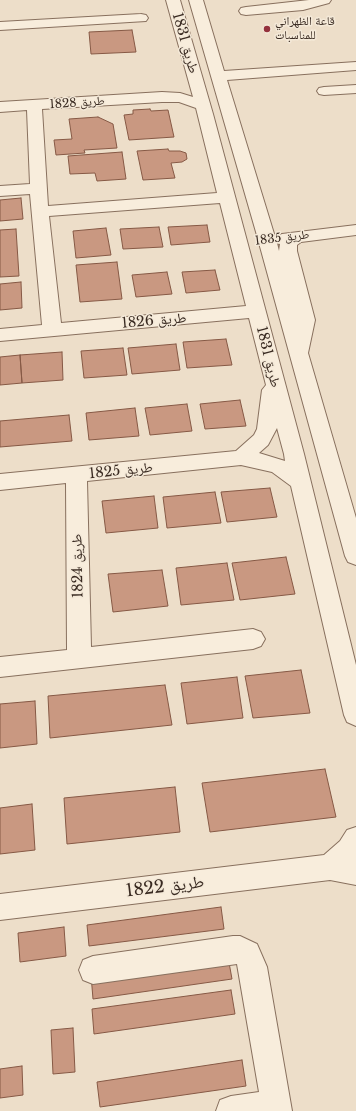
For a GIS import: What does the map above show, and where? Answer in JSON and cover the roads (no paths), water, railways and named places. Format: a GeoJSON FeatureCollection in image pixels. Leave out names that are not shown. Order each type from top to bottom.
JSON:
{"type":"FeatureCollection","features":[{"type":"Feature","properties":{"kind":"street","name":"طريق 1831"},"geometry":{"type":"LineString","coordinates":[[173,0],[257,311],[356,715]]}},
{"type":"Feature","properties":{"kind":"street","name":"طريق 1831"},"geometry":{"type":"LineString","coordinates":[[196,0],[268,241],[300,358],[350,509],[356,556]]}},
{"type":"Feature","properties":{"kind":"street"},"geometry":{"type":"LineString","coordinates":[[207,38],[216,22],[210,0]]}},
{"type":"Feature","properties":{"kind":"street"},"geometry":{"type":"LineString","coordinates":[[246,11],[303,6],[324,0]]}},
{"type":"Feature","properties":{"kind":"street"},"geometry":{"type":"LineString","coordinates":[[0,26],[141,18]]}},
{"type":"Feature","properties":{"kind":"street","name":"طريق 1828"},"geometry":{"type":"LineString","coordinates":[[154,98],[169,92],[180,81],[190,61]]}},
{"type":"Feature","properties":{"kind":"street"},"geometry":{"type":"LineString","coordinates":[[218,76],[356,66]]}},
{"type":"Feature","properties":{"kind":"street"},"geometry":{"type":"LineString","coordinates":[[324,91],[356,89]]}},
{"type":"Feature","properties":{"kind":"street","name":"طريق 1828"},"geometry":{"type":"LineString","coordinates":[[0,107],[154,98],[180,98],[202,106]]}},
{"type":"Feature","properties":{"kind":"street"},"geometry":{"type":"LineString","coordinates":[[34,105],[38,188],[52,330]]}},
{"type":"Feature","properties":{"kind":"street"},"geometry":{"type":"LineString","coordinates":[[0,191],[38,188]]}},
{"type":"Feature","properties":{"kind":"street"},"geometry":{"type":"LineString","coordinates":[[40,212],[227,197]]}},
{"type":"Feature","properties":{"kind":"street","name":"طريق 1835"},"geometry":{"type":"LineString","coordinates":[[260,214],[283,228],[298,231],[326,233]]}},
{"type":"Feature","properties":{"kind":"street","name":"طريق 1835"},"geometry":{"type":"LineString","coordinates":[[239,242],[268,241],[356,230]]}},
{"type":"Feature","properties":{"kind":"street"},"geometry":{"type":"LineString","coordinates":[[296,237],[289,244],[288,251],[306,320],[300,358]]}},
{"type":"Feature","properties":{"kind":"street","name":"طريق 1826"},"geometry":{"type":"LineString","coordinates":[[0,335],[257,311]]}},
{"type":"Feature","properties":{"kind":"street"},"geometry":{"type":"LineString","coordinates":[[241,458],[261,440],[267,429],[273,374]]}},
{"type":"Feature","properties":{"kind":"street","name":"طريق 1825"},"geometry":{"type":"LineString","coordinates":[[0,482],[241,458],[266,462],[279,467],[300,482]]}},
{"type":"Feature","properties":{"kind":"street","name":"طريق 1824"},"geometry":{"type":"LineString","coordinates":[[76,475],[79,658]]}},
{"type":"Feature","properties":{"kind":"street"},"geometry":{"type":"LineString","coordinates":[[0,667],[253,639]]}},
{"type":"Feature","properties":{"kind":"street"},"geometry":{"type":"LineString","coordinates":[[330,867],[349,850],[356,839]]}},
{"type":"Feature","properties":{"kind":"street","name":"طريق 1822"},"geometry":{"type":"LineString","coordinates":[[0,907],[330,867],[356,872]]}},
{"type":"Feature","properties":{"kind":"street"},"geometry":{"type":"LineString","coordinates":[[93,970],[233,950],[240,950],[247,954],[253,967],[277,1108],[231,1111]]}},
{"type":"Feature","properties":{"kind":"place","name":"قاعة الظهراني للمناسبات"},"geometry":{"type":"Point","coordinates":[267,29]}}]}
